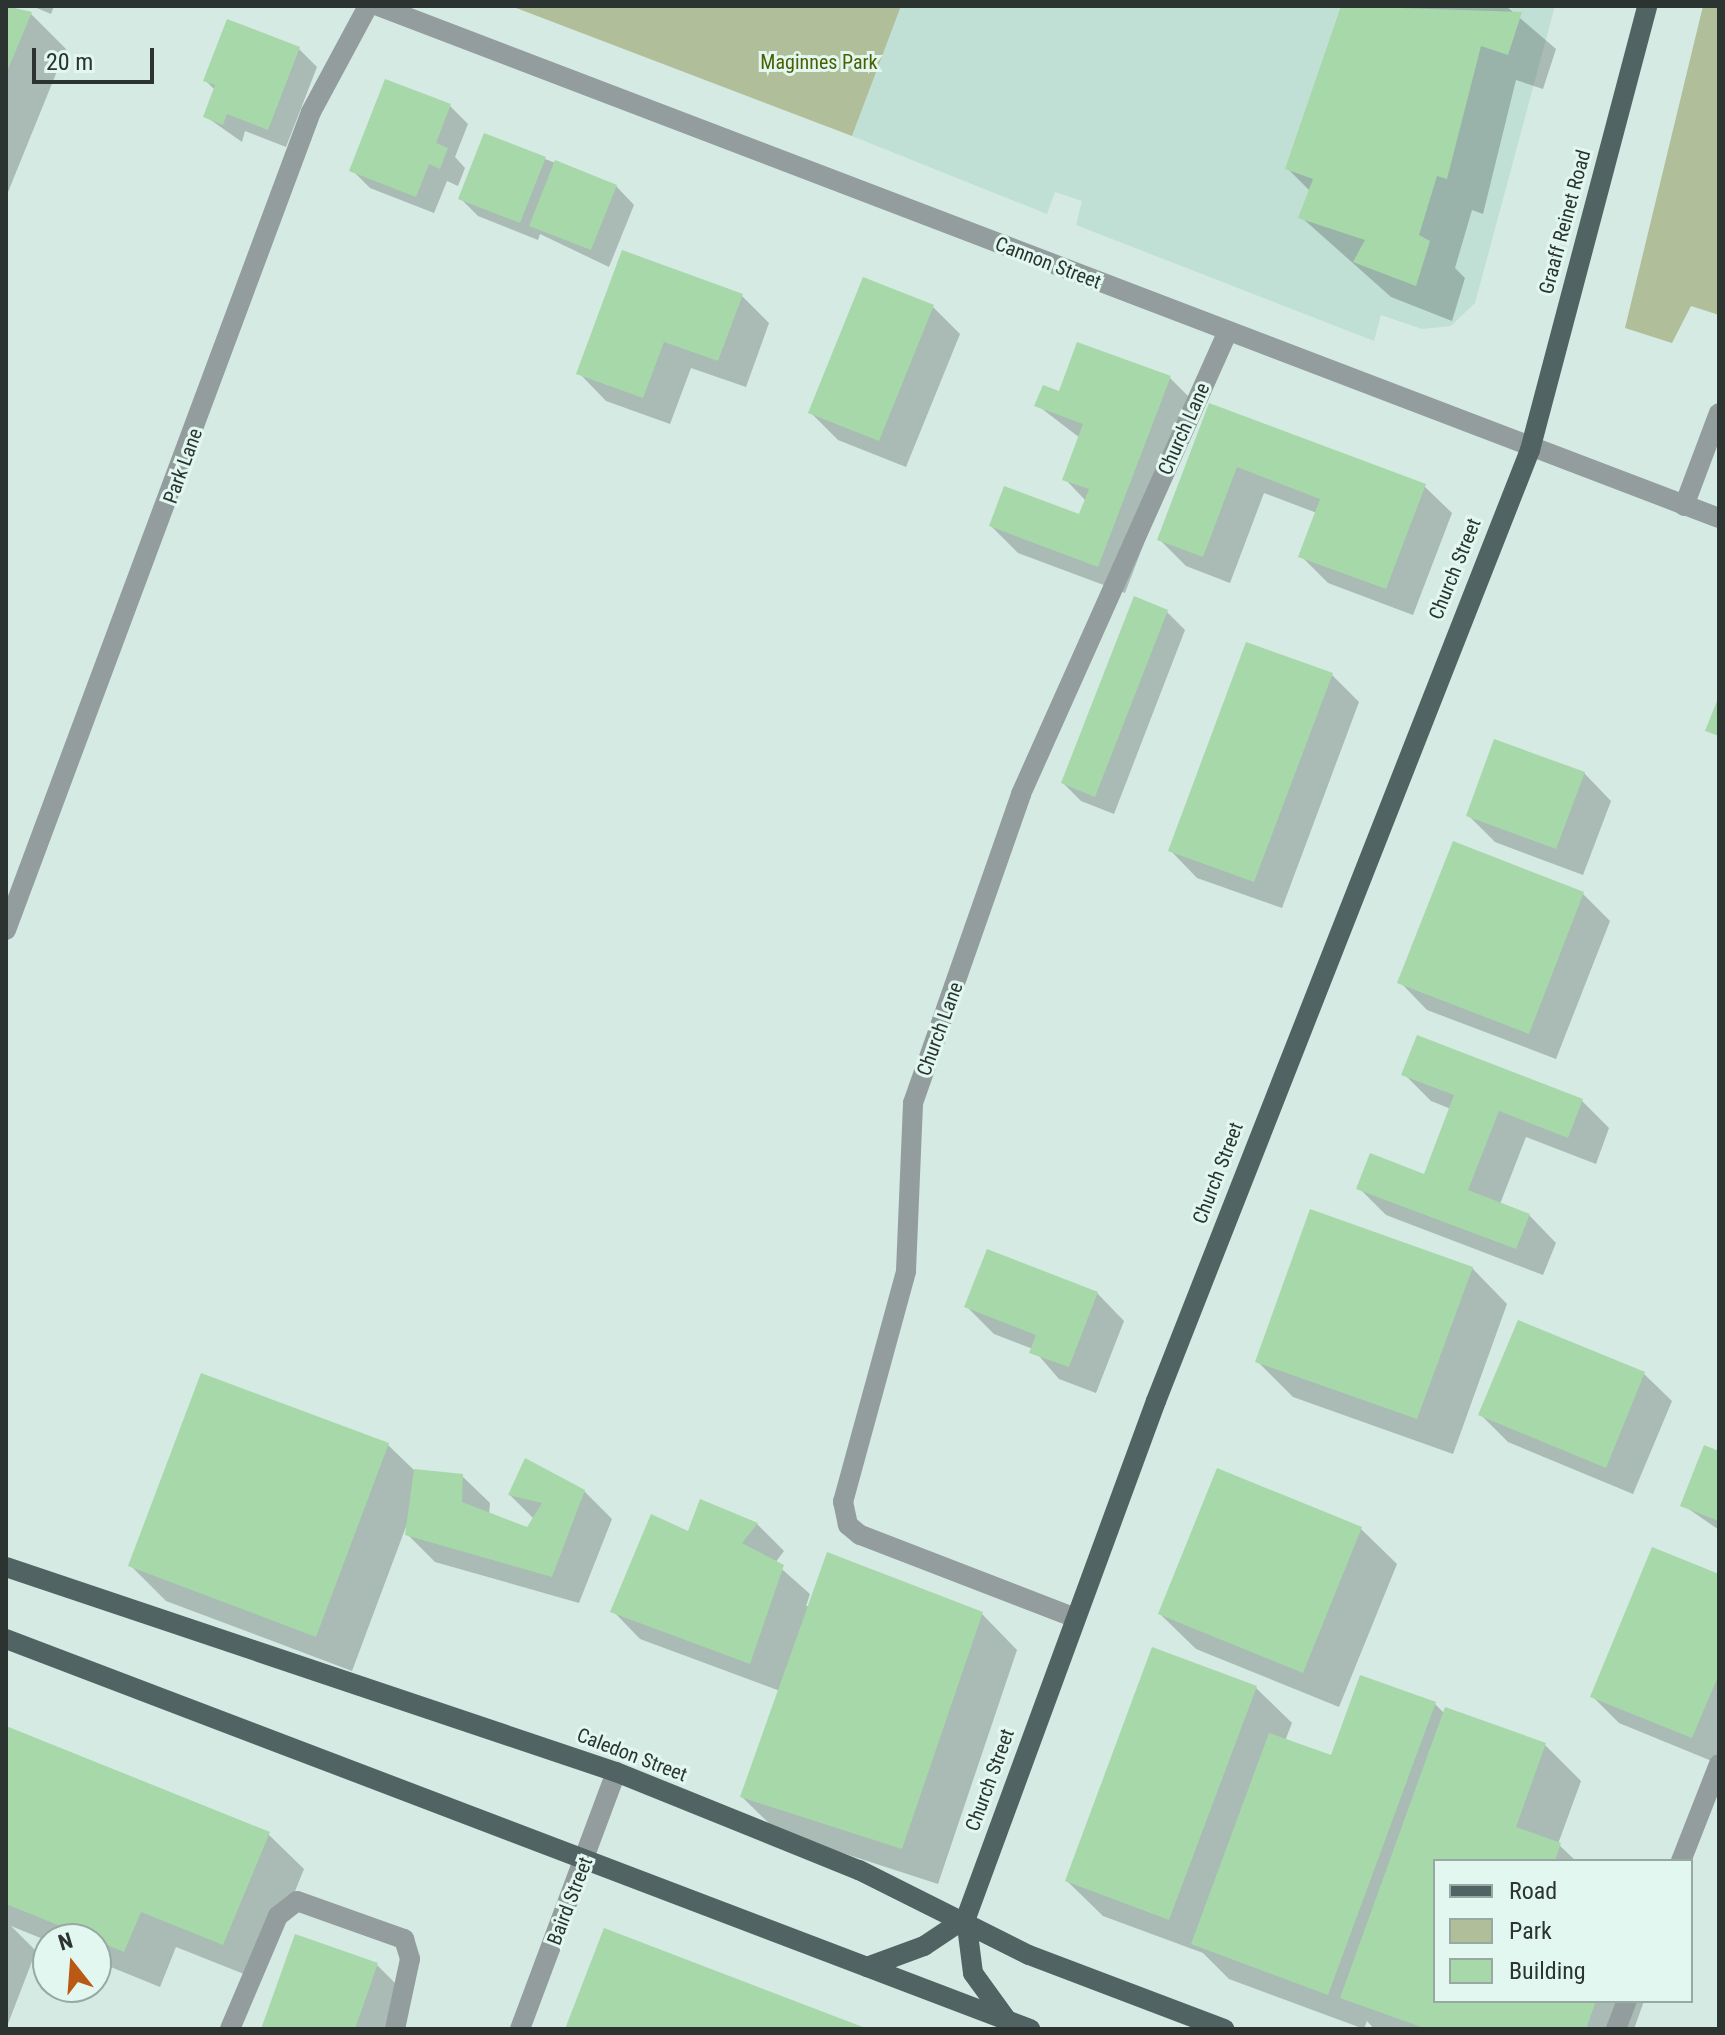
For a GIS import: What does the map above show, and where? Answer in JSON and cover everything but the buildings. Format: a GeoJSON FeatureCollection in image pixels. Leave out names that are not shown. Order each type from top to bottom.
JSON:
{"type":"FeatureCollection","features":[{"type":"Feature","properties":{"kind":"main road","name":"Graaff Reinet Road"},"geometry":{"type":"LineString","coordinates":[[1530,450],[1647,6]]}},
{"type":"Feature","properties":{"kind":"main road","name":"Church Street"},"geometry":{"type":"LineString","coordinates":[[966,1918],[1073,1617],[1408,745],[1530,450]]}},
{"type":"Feature","properties":{"kind":"main road","name":"Caledon Street"},"geometry":{"type":"LineString","coordinates":[[6,1567],[616,1772],[966,1918],[1029,1955],[1224,2029]]}},
{"type":"Feature","properties":{"kind":"main road"},"geometry":{"type":"LineString","coordinates":[[6,1639],[1030,2029]]}},
{"type":"Feature","properties":{"kind":"main road"},"geometry":{"type":"LineString","coordinates":[[867,1967],[924,1946],[966,1918],[973,1973],[1007,2020]]}},
{"type":"Feature","properties":{"kind":"street","name":"Park Lane"},"geometry":{"type":"LineString","coordinates":[[6,930],[311,112],[368,6]]}},
{"type":"Feature","properties":{"kind":"street","name":"Cannon Street"},"geometry":{"type":"LineString","coordinates":[[378,6],[1228,331],[1530,450],[1719,518]]}},
{"type":"Feature","properties":{"kind":"street","name":"Church Lane"},"geometry":{"type":"LineString","coordinates":[[1073,1617],[860,1535],[848,1525],[843,1502],[906,1271],[913,1103],[1021,794],[1228,331]]}},
{"type":"Feature","properties":{"kind":"street"},"geometry":{"type":"LineString","coordinates":[[1684,506],[1719,413]]}},
{"type":"Feature","properties":{"kind":"street"},"geometry":{"type":"LineString","coordinates":[[1682,1859],[1719,1764]]}},
{"type":"Feature","properties":{"kind":"street","name":"Baird Street"},"geometry":{"type":"LineString","coordinates":[[520,2029],[587,1860],[616,1772]]}},
{"type":"Feature","properties":{"kind":"street"},"geometry":{"type":"LineString","coordinates":[[230,2029],[278,1916],[297,1901],[404,1939],[410,1959],[395,2029]]}},
{"type":"Feature","properties":{"kind":"street"},"geometry":{"type":"LineString","coordinates":[[1616,2029],[1626,2003]]}},
{"type":"Feature","properties":{"kind":"shaded area"},"geometry":{"type":"Polygon","coordinates":[[[901,6],[1555,6],[1475,303],[1451,326],[1422,329],[1381,315],[1374,341],[1076,225],[1082,201],[1055,192],[1047,214],[852,136],[901,6]]]}},
{"type":"Feature","properties":{"kind":"green space","name":"Maginnes Park"},"geometry":{"type":"Polygon","coordinates":[[[511,6],[901,6],[852,136],[511,6]]]}},
{"type":"Feature","properties":{"kind":"green space"},"geometry":{"type":"Polygon","coordinates":[[[1703,6],[1719,6],[1719,315],[1691,306],[1672,343],[1625,328],[1703,6]]]}}]}
